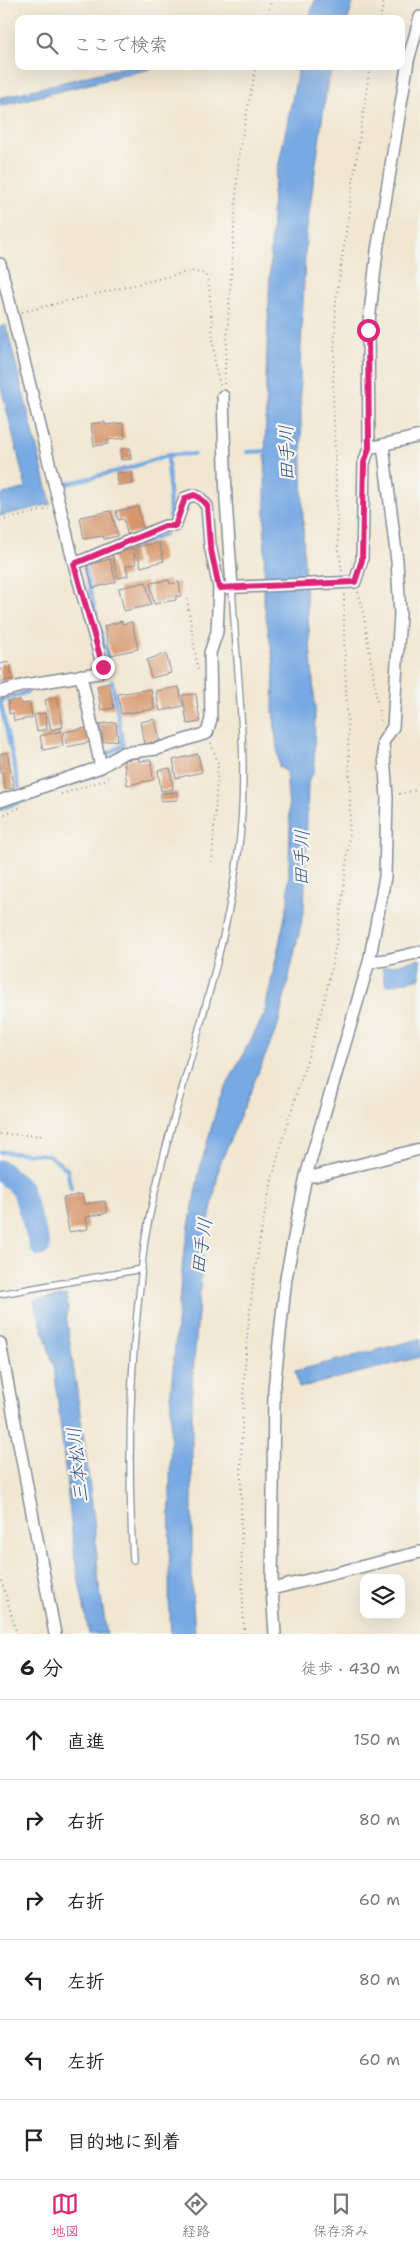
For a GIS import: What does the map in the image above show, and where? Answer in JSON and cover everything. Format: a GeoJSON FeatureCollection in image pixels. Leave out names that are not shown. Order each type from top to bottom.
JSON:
{"type":"FeatureCollection","features":[{"type":"Feature","properties":{"kind":"street"},"geometry":{"type":"LineString","coordinates":[[219,588],[344,583],[362,560],[364,463],[369,448],[368,330],[375,271],[408,61],[420,17]]}},
{"type":"Feature","properties":{"kind":"street"},"geometry":{"type":"LineString","coordinates":[[0,264],[74,564],[103,667],[98,673],[0,692]]}},
{"type":"Feature","properties":{"kind":"street"},"geometry":{"type":"LineString","coordinates":[[224,396],[226,501],[236,587]]}},
{"type":"Feature","properties":{"kind":"street"},"geometry":{"type":"LineString","coordinates":[[369,448],[420,436]]}},
{"type":"Feature","properties":{"kind":"street"},"geometry":{"type":"LineString","coordinates":[[275,1634],[272,1589],[274,1389],[286,1278],[306,1176],[369,962],[385,876],[386,797],[383,742],[393,727],[400,614],[398,561],[383,445]]}},
{"type":"Feature","properties":{"kind":"street"},"geometry":{"type":"LineString","coordinates":[[0,801],[101,767],[123,753],[157,749],[207,733],[211,720],[210,653],[217,632],[219,588],[210,545],[207,506],[200,498],[194,495],[185,498],[175,526],[165,526],[74,564]]}},
{"type":"Feature","properties":{"kind":"street"},"geometry":{"type":"LineString","coordinates":[[81,675],[101,767]]}},
{"type":"Feature","properties":{"kind":"street"},"geometry":{"type":"LineString","coordinates":[[369,962],[420,952]]}},
{"type":"Feature","properties":{"kind":"street"},"geometry":{"type":"LineString","coordinates":[[306,1176],[315,1176],[420,1149]]}},
{"type":"Feature","properties":{"kind":"street"},"geometry":{"type":"LineString","coordinates":[[0,1343],[55,1634]]}},
{"type":"Feature","properties":{"kind":"street"},"geometry":{"type":"LineString","coordinates":[[272,1589],[420,1552]]}},
{"type":"Feature","properties":{"kind":"lane"},"geometry":{"type":"LineString","coordinates":[[132,1560],[130,1509],[132,1360],[145,1240],[174,1113],[222,940],[238,855],[242,820],[243,757],[236,587]]}},
{"type":"Feature","properties":{"kind":"lane"},"geometry":{"type":"LineString","coordinates":[[0,1294],[142,1269]]}},
{"type":"Feature","properties":{"kind":"path"},"geometry":{"type":"LineString","coordinates":[[268,15],[271,0]]}},
{"type":"Feature","properties":{"kind":"path"},"geometry":{"type":"LineString","coordinates":[[381,15],[384,0]]}},
{"type":"Feature","properties":{"kind":"path"},"geometry":{"type":"LineString","coordinates":[[224,396],[239,153],[255,70]]}},
{"type":"Feature","properties":{"kind":"path"},"geometry":{"type":"LineString","coordinates":[[244,1634],[242,1390],[250,1294],[266,1206],[285,1129],[323,1002],[337,939],[350,813],[344,583],[338,546],[333,400],[336,300],[369,70]]}},
{"type":"Feature","properties":{"kind":"path"},"geometry":{"type":"LineString","coordinates":[[12,314],[191,271],[205,274],[209,284],[215,366],[224,396]]}},
{"type":"Feature","properties":{"kind":"path"},"geometry":{"type":"LineString","coordinates":[[0,521],[60,507]]}},
{"type":"Feature","properties":{"kind":"path"},"geometry":{"type":"LineString","coordinates":[[344,583],[362,605],[383,742]]}},
{"type":"Feature","properties":{"kind":"path"},"geometry":{"type":"LineString","coordinates":[[386,797],[420,789]]}},
{"type":"Feature","properties":{"kind":"path"},"geometry":{"type":"LineString","coordinates":[[0,1134],[50,1136]]}},
{"type":"Feature","properties":{"kind":"path"},"geometry":{"type":"LineString","coordinates":[[0,1576],[17,1634]]}},
{"type":"Feature","properties":{"kind":"water"},"geometry":{"type":"Polygon","coordinates":[[[315,0],[354,0],[349,15],[310,15],[315,0]]]}},
{"type":"Feature","properties":{"kind":"water"},"geometry":{"type":"Polygon","coordinates":[[[112,70],[146,70],[0,106],[0,98],[112,70]]]}},
{"type":"Feature","properties":{"kind":"water","name":"田手川"},"geometry":{"type":"Polygon","coordinates":[[[298,70],[332,70],[327,85],[306,235],[300,370],[304,566],[315,707],[314,771],[308,782],[304,911],[278,1025],[220,1164],[203,1253],[192,1385],[192,1591],[195,1634],[171,1634],[169,1599],[171,1391],[183,1258],[200,1168],[219,1100],[264,1015],[288,902],[290,824],[286,771],[279,767],[273,709],[274,665],[264,604],[266,377],[273,192],[298,70]]]}},
{"type":"Feature","properties":{"kind":"water"},"geometry":{"type":"Polygon","coordinates":[[[6,325],[51,504],[0,516],[0,495],[26,488],[0,383],[0,327],[6,325]]]}},
{"type":"Feature","properties":{"kind":"water"},"geometry":{"type":"Polygon","coordinates":[[[420,959],[420,978],[386,986],[382,968],[420,959]]]}},
{"type":"Feature","properties":{"kind":"water"},"geometry":{"type":"Polygon","coordinates":[[[66,1295],[68,1309],[66,1315],[83,1434],[94,1520],[99,1584],[107,1634],[89,1634],[75,1559],[54,1366],[34,1301],[66,1295]]]}},
{"type":"Feature","properties":{"kind":"water"},"geometry":{"type":"Polygon","coordinates":[[[420,1339],[420,1357],[299,1388],[295,1371],[420,1339]]]}},
{"type":"Feature","properties":{"kind":"building"},"geometry":{"type":"Polygon","coordinates":[[[105,422],[105,425],[123,423],[125,438],[108,440],[108,444],[94,446],[91,424],[105,422]]]}},
{"type":"Feature","properties":{"kind":"building"},"geometry":{"type":"Polygon","coordinates":[[[130,448],[131,459],[121,460],[121,449],[130,448]]]}},
{"type":"Feature","properties":{"kind":"building"},"geometry":{"type":"Polygon","coordinates":[[[132,472],[133,484],[117,485],[116,473],[132,472]]]}},
{"type":"Feature","properties":{"kind":"building"},"geometry":{"type":"Polygon","coordinates":[[[138,507],[143,531],[127,534],[124,519],[118,520],[116,511],[138,507]]]}},
{"type":"Feature","properties":{"kind":"building"},"geometry":{"type":"Polygon","coordinates":[[[111,511],[118,536],[104,539],[103,536],[84,539],[80,517],[111,511]]]}},
{"type":"Feature","properties":{"kind":"building"},"geometry":{"type":"Polygon","coordinates":[[[159,542],[164,561],[141,567],[136,547],[159,542]]]}},
{"type":"Feature","properties":{"kind":"building"},"geometry":{"type":"Polygon","coordinates":[[[133,548],[136,564],[126,566],[128,576],[118,578],[112,555],[133,548]]]}},
{"type":"Feature","properties":{"kind":"building"},"geometry":{"type":"Polygon","coordinates":[[[110,559],[116,582],[93,588],[87,565],[110,559]]]}},
{"type":"Feature","properties":{"kind":"building"},"geometry":{"type":"Polygon","coordinates":[[[169,580],[170,584],[179,582],[181,596],[176,596],[176,600],[154,604],[150,583],[169,580]]]}},
{"type":"Feature","properties":{"kind":"building"},"geometry":{"type":"Polygon","coordinates":[[[146,582],[151,605],[124,611],[119,588],[146,582]]]}},
{"type":"Feature","properties":{"kind":"building"},"geometry":{"type":"Polygon","coordinates":[[[122,621],[122,624],[132,622],[138,649],[111,655],[104,626],[122,621]]]}},
{"type":"Feature","properties":{"kind":"building"},"geometry":{"type":"Polygon","coordinates":[[[166,653],[171,673],[151,678],[147,660],[166,653]]]}},
{"type":"Feature","properties":{"kind":"building"},"geometry":{"type":"Polygon","coordinates":[[[9,662],[13,679],[1,682],[0,664],[9,662]]]}},
{"type":"Feature","properties":{"kind":"building"},"geometry":{"type":"Polygon","coordinates":[[[109,683],[114,708],[101,710],[97,686],[109,683]]]}},
{"type":"Feature","properties":{"kind":"building"},"geometry":{"type":"Polygon","coordinates":[[[179,687],[183,706],[160,711],[156,691],[179,687]]]}},
{"type":"Feature","properties":{"kind":"building"},"geometry":{"type":"Polygon","coordinates":[[[151,689],[154,709],[121,714],[118,694],[151,689]]]}},
{"type":"Feature","properties":{"kind":"building"},"geometry":{"type":"Polygon","coordinates":[[[196,694],[200,722],[187,724],[183,695],[196,694]]]}},
{"type":"Feature","properties":{"kind":"building"},"geometry":{"type":"Polygon","coordinates":[[[57,697],[63,727],[51,730],[45,700],[57,697]]]}},
{"type":"Feature","properties":{"kind":"building"},"geometry":{"type":"Polygon","coordinates":[[[20,700],[21,704],[30,703],[32,718],[14,721],[13,713],[9,714],[8,701],[20,700]]]}},
{"type":"Feature","properties":{"kind":"building"},"geometry":{"type":"Polygon","coordinates":[[[45,713],[47,729],[37,731],[34,715],[45,713]]]}},
{"type":"Feature","properties":{"kind":"building"},"geometry":{"type":"Polygon","coordinates":[[[155,719],[160,741],[144,744],[140,722],[155,719]]]}},
{"type":"Feature","properties":{"kind":"building"},"geometry":{"type":"Polygon","coordinates":[[[116,722],[118,740],[103,742],[100,724],[116,722]]]}},
{"type":"Feature","properties":{"kind":"building"},"geometry":{"type":"Polygon","coordinates":[[[86,728],[90,742],[67,747],[64,732],[86,728]]]}},
{"type":"Feature","properties":{"kind":"building"},"geometry":{"type":"Polygon","coordinates":[[[61,731],[63,746],[43,750],[40,736],[61,731]]]}},
{"type":"Feature","properties":{"kind":"building"},"geometry":{"type":"Polygon","coordinates":[[[7,752],[14,788],[5,789],[2,772],[0,773],[0,754],[7,752]]]}},
{"type":"Feature","properties":{"kind":"building"},"geometry":{"type":"Polygon","coordinates":[[[198,754],[202,772],[176,778],[173,760],[198,754]]]}},
{"type":"Feature","properties":{"kind":"building"},"geometry":{"type":"Polygon","coordinates":[[[138,758],[139,761],[151,760],[153,780],[127,785],[124,760],[138,758]]]}},
{"type":"Feature","properties":{"kind":"building"},"geometry":{"type":"Polygon","coordinates":[[[170,768],[173,789],[161,791],[158,770],[170,768]]]}},
{"type":"Feature","properties":{"kind":"building"},"geometry":{"type":"Polygon","coordinates":[[[177,792],[178,800],[161,801],[161,793],[177,792]]]}},
{"type":"Feature","properties":{"kind":"building"},"geometry":{"type":"Polygon","coordinates":[[[82,1194],[84,1204],[105,1201],[107,1213],[86,1217],[88,1229],[69,1232],[63,1198],[82,1194]]]}},
{"type":"Feature","properties":{"kind":"waterway","name":"田手川"},"geometry":{"type":"LineString","coordinates":[[247,452],[270,451]]}},
{"type":"Feature","properties":{"kind":"waterway"},"geometry":{"type":"LineString","coordinates":[[62,485],[129,468],[168,455],[194,454]]}},
{"type":"Feature","properties":{"kind":"waterway"},"geometry":{"type":"LineString","coordinates":[[168,455],[170,519]]}},
{"type":"Feature","properties":{"kind":"waterway"},"geometry":{"type":"LineString","coordinates":[[112,554],[164,535]]}},
{"type":"Feature","properties":{"kind":"waterway"},"geometry":{"type":"LineString","coordinates":[[87,563],[84,565],[96,614]]}},
{"type":"Feature","properties":{"kind":"waterway"},"geometry":{"type":"LineString","coordinates":[[99,624],[110,669]]}},
{"type":"Feature","properties":{"kind":"waterway"},"geometry":{"type":"LineString","coordinates":[[106,755],[123,745],[112,681]]}},
{"type":"Feature","properties":{"kind":"waterway"},"geometry":{"type":"LineString","coordinates":[[0,701],[27,692]]}},
{"type":"Feature","properties":{"kind":"waterway"},"geometry":{"type":"LineString","coordinates":[[0,701],[19,787]]}},
{"type":"Feature","properties":{"kind":"waterway"},"geometry":{"type":"LineString","coordinates":[[0,809],[102,773]]}},
{"type":"Feature","properties":{"kind":"waterway"},"geometry":{"type":"LineString","coordinates":[[0,1152],[49,1155],[67,1169],[71,1188]]}},
{"type":"Feature","properties":{"kind":"waterway","name":"三本松川"},"geometry":{"type":"LineString","coordinates":[[0,1170],[22,1189],[40,1246]]}},
{"type":"Feature","properties":{"kind":"route"},"geometry":{"type":"LineString","coordinates":[[103,667],[74,564],[165,526],[175,526],[185,498],[194,495],[200,498],[207,506],[210,545],[219,588],[355,582],[362,560],[364,463],[369,448],[368,330]]}}]}
